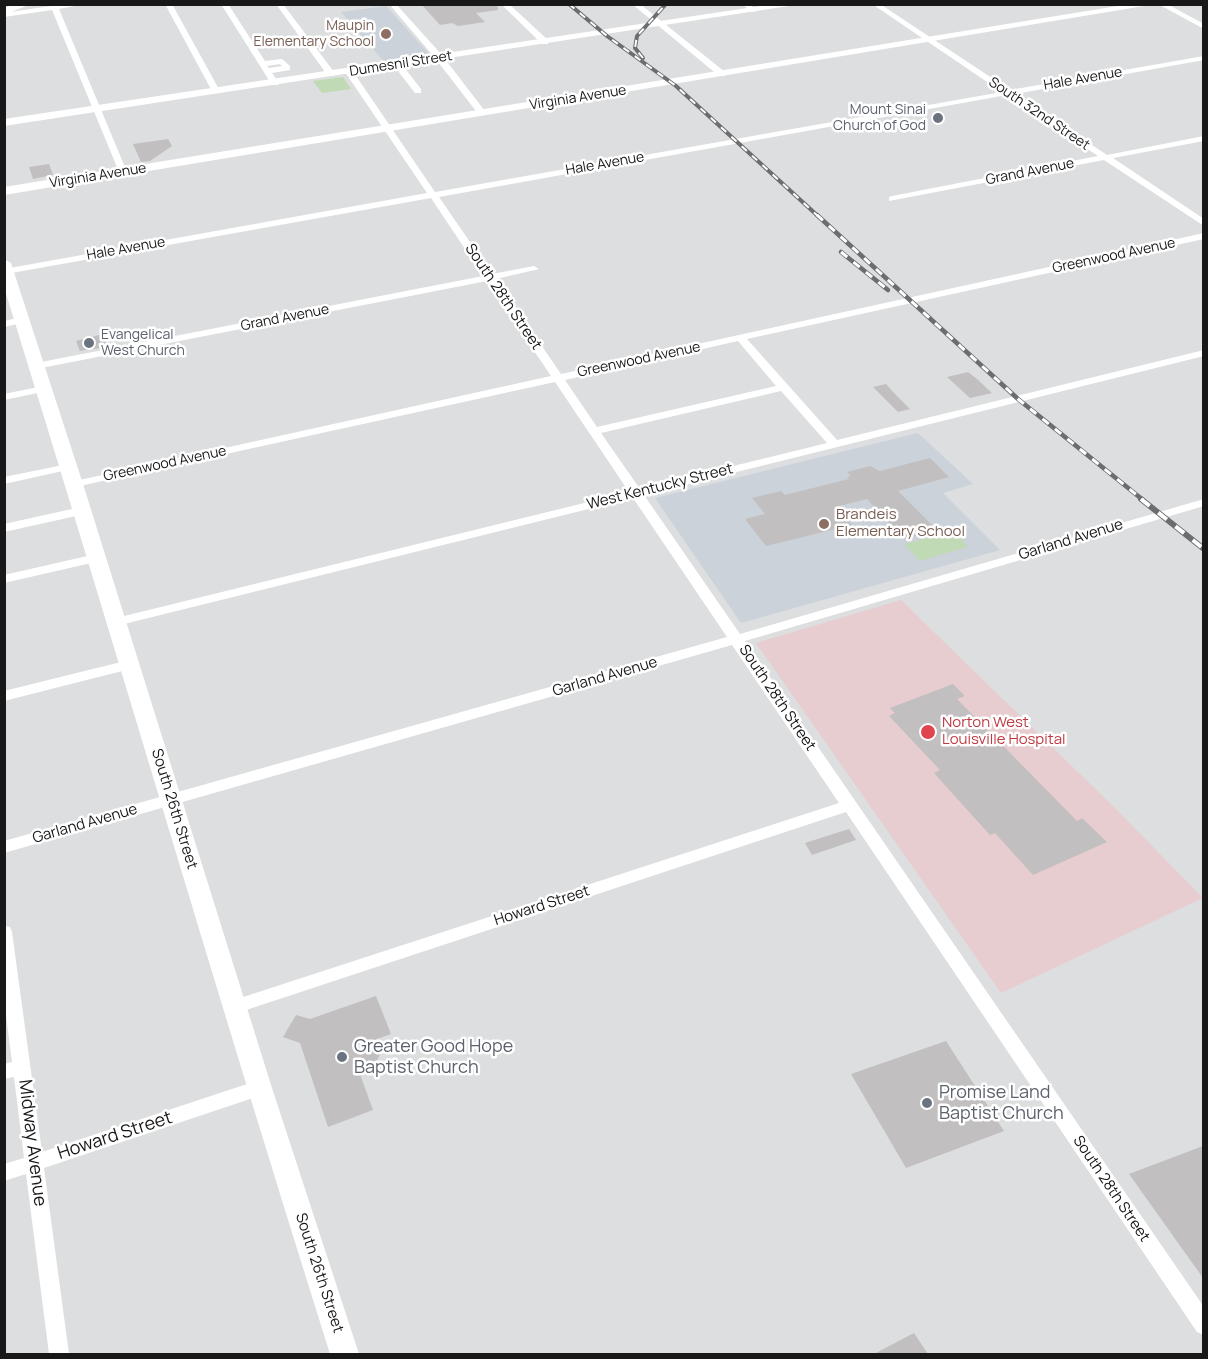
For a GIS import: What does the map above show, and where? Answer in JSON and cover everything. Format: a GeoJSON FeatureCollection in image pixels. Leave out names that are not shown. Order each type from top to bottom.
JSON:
{"type":"FeatureCollection","features":[{"type":"Feature","properties":{"kind":"main road"},"geometry":{"type":"LineString","coordinates":[[4,14],[26,4]]}},
{"type":"Feature","properties":{"kind":"main road","name":"Dumesnil Street"},"geometry":{"type":"LineString","coordinates":[[4,123],[661,25],[750,8],[797,4]]}},
{"type":"Feature","properties":{"kind":"main road","name":"Virginia Avenue"},"geometry":{"type":"LineString","coordinates":[[4,191],[1150,4]]}},
{"type":"Feature","properties":{"kind":"main road","name":"South 26th Street"},"geometry":{"type":"LineString","coordinates":[[5,267],[75,484],[81,511],[234,1007],[345,1354]]}},
{"type":"Feature","properties":{"kind":"street"},"geometry":{"type":"LineString","coordinates":[[4,14],[82,4]]}},
{"type":"Feature","properties":{"kind":"street"},"geometry":{"type":"LineString","coordinates":[[168,4],[216,92]]}},
{"type":"Feature","properties":{"kind":"street"},"geometry":{"type":"LineString","coordinates":[[224,4],[275,83]]}},
{"type":"Feature","properties":{"kind":"street"},"geometry":{"type":"LineString","coordinates":[[279,4],[331,74]]}},
{"type":"Feature","properties":{"kind":"street"},"geometry":{"type":"LineString","coordinates":[[392,4],[439,58],[482,113]]}},
{"type":"Feature","properties":{"kind":"street"},"geometry":{"type":"LineString","coordinates":[[504,4],[544,42]]}},
{"type":"Feature","properties":{"kind":"street"},"geometry":{"type":"LineString","coordinates":[[635,4],[722,74]]}},
{"type":"Feature","properties":{"kind":"street","name":"South 32nd Street"},"geometry":{"type":"LineString","coordinates":[[875,4],[1203,223]]}},
{"type":"Feature","properties":{"kind":"street"},"geometry":{"type":"LineString","coordinates":[[1161,4],[1203,27]]}},
{"type":"Feature","properties":{"kind":"street"},"geometry":{"type":"LineString","coordinates":[[55,8],[123,172]]}},
{"type":"Feature","properties":{"kind":"street","name":"Hale Avenue"},"geometry":{"type":"LineString","coordinates":[[5,267],[433,195],[1203,58]]}},
{"type":"Feature","properties":{"kind":"street"},"geometry":{"type":"LineString","coordinates":[[397,64],[418,91]]}},
{"type":"Feature","properties":{"kind":"street","name":"South 28th Street"},"geometry":{"type":"LineString","coordinates":[[349,72],[1203,1325]]}},
{"type":"Feature","properties":{"kind":"street","name":"Grand Avenue"},"geometry":{"type":"LineString","coordinates":[[892,199],[1203,138]]}},
{"type":"Feature","properties":{"kind":"street","name":"Greenwood Avenue"},"geometry":{"type":"LineString","coordinates":[[75,484],[1203,236]]}},
{"type":"Feature","properties":{"kind":"street","name":"Grand Avenue"},"geometry":{"type":"LineString","coordinates":[[36,366],[534,269]]}},
{"type":"Feature","properties":{"kind":"street"},"geometry":{"type":"LineString","coordinates":[[4,324],[22,320]]}},
{"type":"Feature","properties":{"kind":"street"},"geometry":{"type":"LineString","coordinates":[[741,338],[834,444]]}},
{"type":"Feature","properties":{"kind":"street","name":"West Kentucky Street"},"geometry":{"type":"LineString","coordinates":[[116,622],[1203,353]]}},
{"type":"Feature","properties":{"kind":"street"},"geometry":{"type":"LineString","coordinates":[[594,431],[784,387]]}},
{"type":"Feature","properties":{"kind":"street"},"geometry":{"type":"LineString","coordinates":[[4,397],[43,389]]}},
{"type":"Feature","properties":{"kind":"street"},"geometry":{"type":"LineString","coordinates":[[4,481],[68,467]]}},
{"type":"Feature","properties":{"kind":"street","name":"Garland Avenue"},"geometry":{"type":"LineString","coordinates":[[4,847],[737,639],[1203,502]]}},
{"type":"Feature","properties":{"kind":"street"},"geometry":{"type":"LineString","coordinates":[[4,528],[81,511]]}},
{"type":"Feature","properties":{"kind":"street"},"geometry":{"type":"LineString","coordinates":[[4,579],[96,558]]}},
{"type":"Feature","properties":{"kind":"street"},"geometry":{"type":"LineString","coordinates":[[4,696],[129,664]]}},
{"type":"Feature","properties":{"kind":"street","name":"Howard Street"},"geometry":{"type":"LineString","coordinates":[[234,1007],[850,805]]}},
{"type":"Feature","properties":{"kind":"street","name":"Midway Avenue"},"geometry":{"type":"LineString","coordinates":[[5,939],[13,1069],[34,1163],[59,1354]]}},
{"type":"Feature","properties":{"kind":"street","name":"Howard Street"},"geometry":{"type":"LineString","coordinates":[[4,1173],[260,1088]]}},
{"type":"Feature","properties":{"kind":"shaded area","name":"Maupin Elementary School"},"geometry":{"type":"Polygon","coordinates":[[[386,6],[431,56],[385,63],[341,12],[386,6]]]}},
{"type":"Feature","properties":{"kind":"shaded area","name":"Brandeis Elementary School"},"geometry":{"type":"Polygon","coordinates":[[[918,433],[973,484],[943,493],[1000,550],[741,623],[655,498],[918,433]]]}},
{"type":"Feature","properties":{"kind":"shaded area","name":"Norton West Louisville Hospital"},"geometry":{"type":"Polygon","coordinates":[[[901,600],[1115,808],[1203,898],[1001,993],[756,643],[901,600]]]}},
{"type":"Feature","properties":{"kind":"green space"},"geometry":{"type":"Polygon","coordinates":[[[343,77],[351,89],[322,93],[313,81],[343,77]]]}},
{"type":"Feature","properties":{"kind":"green space"},"geometry":{"type":"Polygon","coordinates":[[[955,531],[968,547],[920,561],[904,544],[955,531]]]}},
{"type":"Feature","properties":{"kind":"building"},"geometry":{"type":"Polygon","coordinates":[[[421,4],[497,4],[498,10],[476,13],[485,22],[458,26],[452,23],[440,25],[421,4]]]}},
{"type":"Feature","properties":{"kind":"building"},"geometry":{"type":"Polygon","coordinates":[[[168,139],[172,146],[150,161],[141,162],[133,144],[168,139]]]}},
{"type":"Feature","properties":{"kind":"building"},"geometry":{"type":"Polygon","coordinates":[[[49,164],[53,175],[33,179],[29,167],[49,164]]]}},
{"type":"Feature","properties":{"kind":"building","name":"Evangelical West Church"},"geometry":{"type":"Polygon","coordinates":[[[103,334],[107,347],[80,351],[76,341],[103,334]]]}},
{"type":"Feature","properties":{"kind":"building"},"geometry":{"type":"Polygon","coordinates":[[[968,372],[992,393],[970,398],[947,377],[968,372]]]}},
{"type":"Feature","properties":{"kind":"building"},"geometry":{"type":"Polygon","coordinates":[[[886,384],[910,409],[898,412],[873,387],[886,384]]]}},
{"type":"Feature","properties":{"kind":"building","name":"Brandeis Elementary School"},"geometry":{"type":"Polygon","coordinates":[[[930,458],[949,477],[898,491],[937,530],[904,539],[867,499],[835,507],[852,525],[766,546],[745,519],[765,514],[752,498],[781,491],[785,495],[849,479],[847,477],[851,476],[847,472],[870,466],[880,471],[930,458]]]}},
{"type":"Feature","properties":{"kind":"building","name":"Norton West Louisville Hospital"},"geometry":{"type":"Polygon","coordinates":[[[953,684],[965,696],[957,699],[1077,821],[1082,818],[1107,842],[1033,875],[995,833],[990,835],[934,773],[940,770],[889,716],[895,713],[890,708],[953,684]]]}},
{"type":"Feature","properties":{"kind":"building"},"geometry":{"type":"Polygon","coordinates":[[[849,829],[856,840],[812,855],[805,843],[849,829]]]}},
{"type":"Feature","properties":{"kind":"building","name":"Greater Good Hope Baptist Church"},"geometry":{"type":"Polygon","coordinates":[[[376,996],[391,1034],[363,1044],[382,1051],[375,1064],[369,1062],[361,1077],[373,1110],[328,1127],[300,1043],[283,1037],[296,1015],[310,1019],[376,996]]]}},
{"type":"Feature","properties":{"kind":"building","name":"Promise Land Baptist Church"},"geometry":{"type":"Polygon","coordinates":[[[946,1041],[1004,1131],[906,1168],[851,1074],[946,1041]]]}},
{"type":"Feature","properties":{"kind":"building"},"geometry":{"type":"Polygon","coordinates":[[[1203,1146],[1203,1278],[1129,1174],[1203,1146]]]}},
{"type":"Feature","properties":{"kind":"building"},"geometry":{"type":"Polygon","coordinates":[[[914,1333],[928,1354],[874,1354],[914,1333]]]}},
{"type":"Feature","properties":{"kind":"railway"},"geometry":{"type":"LineString","coordinates":[[569,4],[607,36],[676,86],[819,217]]}},
{"type":"Feature","properties":{"kind":"railway"},"geometry":{"type":"LineString","coordinates":[[643,58],[635,48],[637,36],[666,4]]}},
{"type":"Feature","properties":{"kind":"railway"},"geometry":{"type":"LineString","coordinates":[[817,215],[1018,399],[1143,500]]}},
{"type":"Feature","properties":{"kind":"railway"},"geometry":{"type":"LineString","coordinates":[[841,252],[888,290]]}},
{"type":"Feature","properties":{"kind":"railway"},"geometry":{"type":"LineString","coordinates":[[1141,499],[1204,549]]}},
{"type":"Feature","properties":{"kind":"place","name":"Maupin Elementary School"},"geometry":{"type":"Point","coordinates":[386,34]}},
{"type":"Feature","properties":{"kind":"place","name":"Mount Sinai Church of God"},"geometry":{"type":"Point","coordinates":[938,118]}},
{"type":"Feature","properties":{"kind":"place","name":"Evangelical West Church"},"geometry":{"type":"Point","coordinates":[89,343]}},
{"type":"Feature","properties":{"kind":"place","name":"Brandeis Elementary School"},"geometry":{"type":"Point","coordinates":[824,524]}},
{"type":"Feature","properties":{"kind":"place","name":"Norton West Louisville Hospital"},"geometry":{"type":"Point","coordinates":[928,732]}},
{"type":"Feature","properties":{"kind":"place","name":"Greater Good Hope Baptist Church"},"geometry":{"type":"Point","coordinates":[342,1057]}},
{"type":"Feature","properties":{"kind":"place","name":"Promise Land Baptist Church"},"geometry":{"type":"Point","coordinates":[927,1103]}}]}
